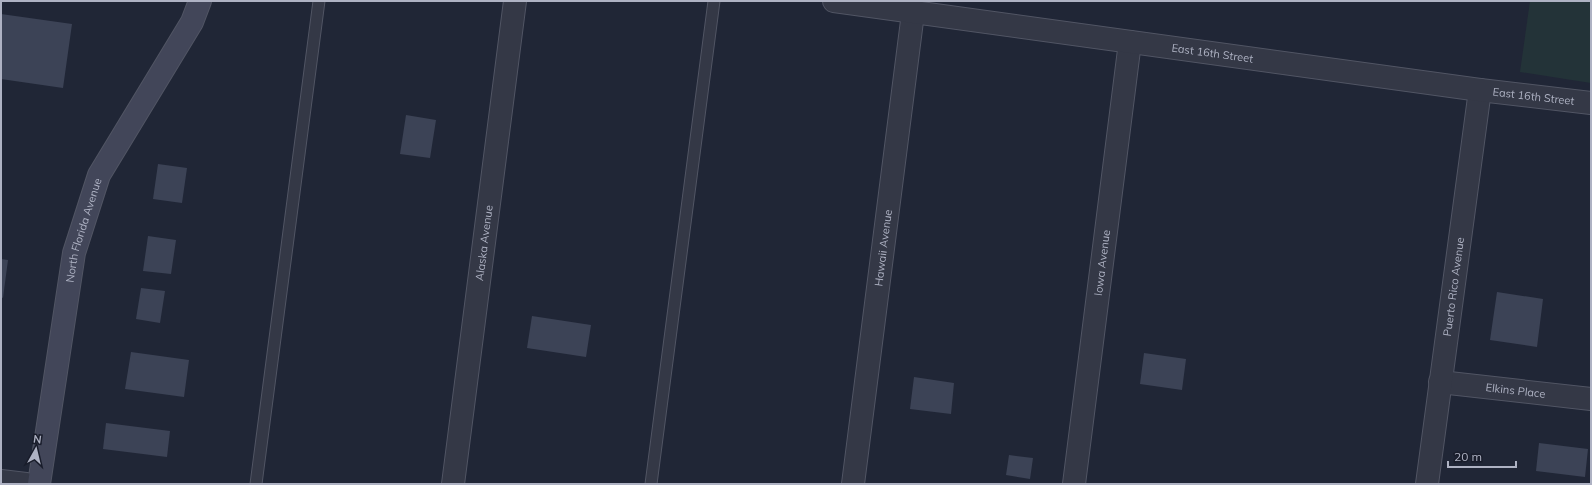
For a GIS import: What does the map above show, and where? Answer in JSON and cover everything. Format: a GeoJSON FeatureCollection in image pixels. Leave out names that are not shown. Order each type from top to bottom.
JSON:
{"type":"FeatureCollection","features":[{"type":"Feature","properties":{"kind":"main road","name":"North Florida Avenue"},"geometry":{"type":"LineString","coordinates":[[39,484],[74,252],[99,175],[192,22],[200,1]]}},
{"type":"Feature","properties":{"kind":"street","name":"Alaska Avenue"},"geometry":{"type":"LineString","coordinates":[[453,484],[515,1]]}},
{"type":"Feature","properties":{"kind":"street","name":"East 16th Street"},"geometry":{"type":"LineString","coordinates":[[834,1],[891,5],[913,12],[1480,90],[1591,103]]}},
{"type":"Feature","properties":{"kind":"street","name":"Hawaii Avenue"},"geometry":{"type":"LineString","coordinates":[[853,484],[913,12]]}},
{"type":"Feature","properties":{"kind":"street","name":"Iowa Avenue"},"geometry":{"type":"LineString","coordinates":[[1074,484],[1130,42]]}},
{"type":"Feature","properties":{"kind":"street","name":"Puerto Rico Avenue"},"geometry":{"type":"LineString","coordinates":[[1427,484],[1480,90]]}},
{"type":"Feature","properties":{"kind":"street","name":"Elkins Place"},"geometry":{"type":"LineString","coordinates":[[1440,382],[1591,399]]}},
{"type":"Feature","properties":{"kind":"street"},"geometry":{"type":"LineString","coordinates":[[1,481],[26,484]]}},
{"type":"Feature","properties":{"kind":"lane"},"geometry":{"type":"LineString","coordinates":[[256,484],[319,1]]}},
{"type":"Feature","properties":{"kind":"lane"},"geometry":{"type":"LineString","coordinates":[[651,484],[714,1]]}},
{"type":"Feature","properties":{"kind":"shaded area"},"geometry":{"type":"Polygon","coordinates":[[[1530,1],[1591,1],[1591,83],[1520,72],[1530,1]]]}},
{"type":"Feature","properties":{"kind":"building"},"geometry":{"type":"Polygon","coordinates":[[[1,14],[72,24],[63,88],[1,79],[1,14]]]}},
{"type":"Feature","properties":{"kind":"building"},"geometry":{"type":"Polygon","coordinates":[[[406,115],[436,120],[430,158],[400,154],[406,115]]]}},
{"type":"Feature","properties":{"kind":"building"},"geometry":{"type":"Polygon","coordinates":[[[158,164],[187,168],[182,203],[153,199],[158,164]]]}},
{"type":"Feature","properties":{"kind":"building"},"geometry":{"type":"Polygon","coordinates":[[[148,236],[176,240],[171,274],[143,271],[148,236]]]}},
{"type":"Feature","properties":{"kind":"building"},"geometry":{"type":"Polygon","coordinates":[[[1,259],[8,260],[3,298],[1,297],[1,259]]]}},
{"type":"Feature","properties":{"kind":"building"},"geometry":{"type":"Polygon","coordinates":[[[141,288],[165,291],[160,323],[136,319],[141,288]]]}},
{"type":"Feature","properties":{"kind":"building"},"geometry":{"type":"Polygon","coordinates":[[[1497,292],[1543,299],[1537,347],[1490,340],[1497,292]]]}},
{"type":"Feature","properties":{"kind":"building"},"geometry":{"type":"Polygon","coordinates":[[[532,316],[591,325],[586,357],[527,348],[532,316]]]}},
{"type":"Feature","properties":{"kind":"building"},"geometry":{"type":"Polygon","coordinates":[[[131,352],[189,360],[184,397],[125,389],[131,352]]]}},
{"type":"Feature","properties":{"kind":"building"},"geometry":{"type":"Polygon","coordinates":[[[1144,353],[1186,359],[1182,390],[1140,384],[1144,353]]]}},
{"type":"Feature","properties":{"kind":"building"},"geometry":{"type":"Polygon","coordinates":[[[914,377],[954,383],[951,414],[910,409],[914,377]]]}},
{"type":"Feature","properties":{"kind":"building"},"geometry":{"type":"Polygon","coordinates":[[[106,423],[170,431],[167,457],[103,449],[106,423]]]}},
{"type":"Feature","properties":{"kind":"building"},"geometry":{"type":"Polygon","coordinates":[[[1539,443],[1588,449],[1585,477],[1536,471],[1539,443]]]}},
{"type":"Feature","properties":{"kind":"building"},"geometry":{"type":"Polygon","coordinates":[[[1009,455],[1033,458],[1030,479],[1006,475],[1009,455]]]}}]}
